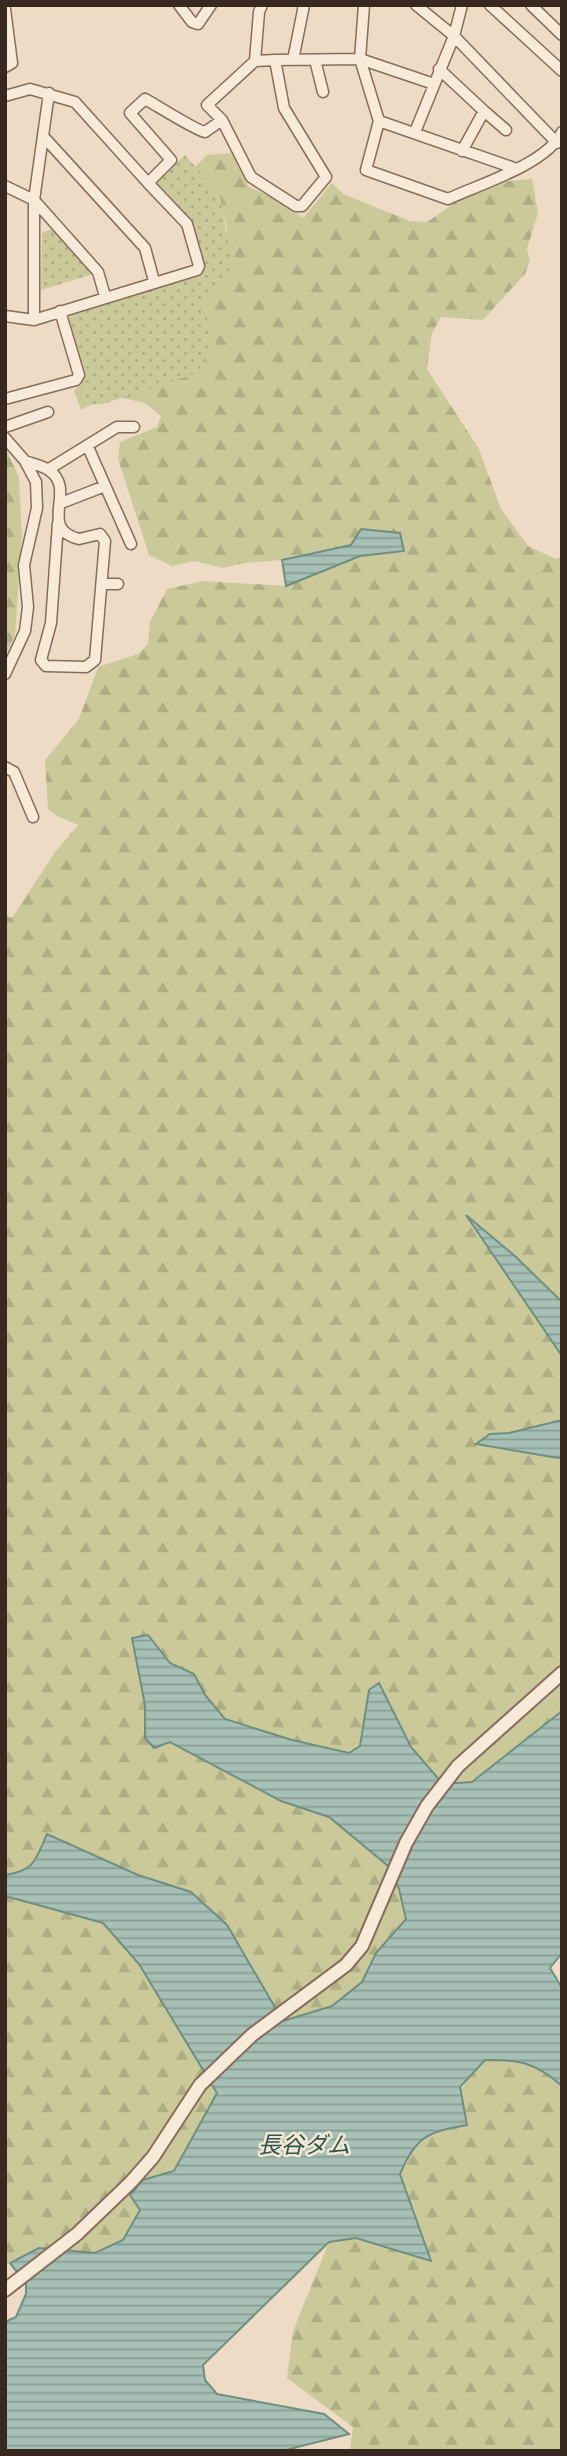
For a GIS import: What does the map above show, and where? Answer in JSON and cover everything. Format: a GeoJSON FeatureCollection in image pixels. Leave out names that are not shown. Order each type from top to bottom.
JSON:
{"type":"FeatureCollection","features":[{"type":"Feature","properties":{"kind":"street"},"geometry":{"type":"LineString","coordinates":[[179,5],[192,22],[198,24],[211,5]]}},
{"type":"Feature","properties":{"kind":"street"},"geometry":{"type":"LineString","coordinates":[[262,5],[255,61],[207,105],[222,120],[251,177],[296,206],[302,206],[326,177],[284,108],[275,61]]}},
{"type":"Feature","properties":{"kind":"street"},"geometry":{"type":"LineString","coordinates":[[293,60],[304,5]]}},
{"type":"Feature","properties":{"kind":"street"},"geometry":{"type":"LineString","coordinates":[[364,5],[360,59],[379,121],[366,170],[448,199],[540,157],[557,143],[562,132]]}},
{"type":"Feature","properties":{"kind":"street"},"geometry":{"type":"LineString","coordinates":[[416,5],[454,36],[557,143]]}},
{"type":"Feature","properties":{"kind":"street"},"geometry":{"type":"LineString","coordinates":[[415,132],[454,36],[462,5]]}},
{"type":"Feature","properties":{"kind":"street"},"geometry":{"type":"LineString","coordinates":[[490,5],[562,71]]}},
{"type":"Feature","properties":{"kind":"street"},"geometry":{"type":"LineString","coordinates":[[531,5],[562,35]]}},
{"type":"Feature","properties":{"kind":"street"},"geometry":{"type":"LineString","coordinates":[[5,9],[12,63],[5,66]]}},
{"type":"Feature","properties":{"kind":"street"},"geometry":{"type":"LineString","coordinates":[[255,61],[360,59],[434,84]]}},
{"type":"Feature","properties":{"kind":"street"},"geometry":{"type":"LineString","coordinates":[[315,60],[323,92]]}},
{"type":"Feature","properties":{"kind":"street"},"geometry":{"type":"LineString","coordinates":[[439,69],[506,130]]}},
{"type":"Feature","properties":{"kind":"street"},"geometry":{"type":"LineString","coordinates":[[5,96],[30,89],[75,103],[187,224],[199,266],[197,270],[105,296],[34,320],[5,316]]}},
{"type":"Feature","properties":{"kind":"street"},"geometry":{"type":"LineString","coordinates":[[34,320],[34,200],[49,93]]}},
{"type":"Feature","properties":{"kind":"street"},"geometry":{"type":"LineString","coordinates":[[148,183],[171,160],[130,113],[145,99],[192,124],[199,131],[205,132],[222,120]]}},
{"type":"Feature","properties":{"kind":"street"},"geometry":{"type":"LineString","coordinates":[[462,151],[484,111]]}},
{"type":"Feature","properties":{"kind":"street"},"geometry":{"type":"LineString","coordinates":[[379,121],[514,169]]}},
{"type":"Feature","properties":{"kind":"street"},"geometry":{"type":"LineString","coordinates":[[43,136],[145,248],[154,281]]}},
{"type":"Feature","properties":{"kind":"street"},"geometry":{"type":"LineString","coordinates":[[5,186],[34,200],[98,272],[105,296]]}},
{"type":"Feature","properties":{"kind":"street"},"geometry":{"type":"LineString","coordinates":[[5,399],[76,380],[79,375],[60,311]]}},
{"type":"Feature","properties":{"kind":"street"},"geometry":{"type":"LineString","coordinates":[[5,427],[48,412]]}},
{"type":"Feature","properties":{"kind":"street"},"geometry":{"type":"LineString","coordinates":[[49,469],[117,427],[134,427]]}},
{"type":"Feature","properties":{"kind":"street"},"geometry":{"type":"LineString","coordinates":[[5,438],[25,461],[36,482],[37,508],[24,565],[28,607],[25,631],[5,674]]}},
{"type":"Feature","properties":{"kind":"street"},"geometry":{"type":"LineString","coordinates":[[88,447],[131,544]]}},
{"type":"Feature","properties":{"kind":"street"},"geometry":{"type":"LineString","coordinates":[[25,461],[49,469],[60,484],[61,503],[58,523],[51,623],[41,660],[46,666],[86,667],[95,660],[103,537],[96,534],[86,539],[73,538],[58,523]]}},
{"type":"Feature","properties":{"kind":"street"},"geometry":{"type":"LineString","coordinates":[[61,503],[105,486]]}},
{"type":"Feature","properties":{"kind":"street"},"geometry":{"type":"LineString","coordinates":[[102,584],[118,584]]}},
{"type":"Feature","properties":{"kind":"street"},"geometry":{"type":"LineString","coordinates":[[5,767],[14,772],[33,817]]}},
{"type":"Feature","properties":{"kind":"street"},"geometry":{"type":"LineString","coordinates":[[8,2286],[77,2234],[153,2157],[200,2085],[252,2035],[336,1974],[362,1946],[406,1843],[427,1806],[458,1766],[562,1673]]}},
{"type":"Feature","properties":{"kind":"green space"},"geometry":{"type":"Polygon","coordinates":[[[231,153],[249,187],[277,199],[303,218],[332,183],[343,194],[410,221],[427,222],[484,183],[532,179],[538,213],[527,249],[530,260],[525,274],[483,320],[441,317],[432,333],[427,369],[479,449],[501,509],[528,546],[556,559],[562,557],[562,1302],[516,1257],[468,1218],[562,1356],[562,1420],[509,1433],[490,1434],[562,1457],[562,1711],[471,1782],[443,1784],[411,1747],[379,1683],[369,1690],[360,1746],[350,1753],[292,1740],[225,1719],[205,1695],[194,1674],[170,1663],[148,1635],[133,1638],[145,1705],[145,1737],[170,1742],[281,1801],[329,1817],[388,1866],[399,1889],[406,1919],[376,1953],[362,1982],[332,2006],[283,2021],[227,1925],[191,1892],[138,1875],[46,1834],[33,1863],[23,1870],[5,1876],[5,916],[12,918],[55,852],[78,825],[48,809],[45,760],[79,719],[98,667],[138,654],[148,644],[150,622],[167,589],[203,581],[286,586],[360,556],[404,551],[352,545],[282,560],[223,568],[195,561],[172,566],[149,555],[118,459],[120,442],[157,427],[161,416],[145,403],[109,395],[81,410],[74,391],[86,376],[184,305],[226,268],[227,227],[220,202],[185,177],[207,155],[231,153]]]}},
{"type":"Feature","properties":{"kind":"green space"},"geometry":{"type":"Polygon","coordinates":[[[185,155],[220,195],[234,277],[203,300],[212,344],[197,373],[103,404],[83,405],[79,393],[84,385],[67,314],[202,275],[188,217],[156,182],[185,155]]]}},
{"type":"Feature","properties":{"kind":"green space"},"geometry":{"type":"Polygon","coordinates":[[[54,228],[93,274],[41,290],[42,233],[54,228]]]}},
{"type":"Feature","properties":{"kind":"green space"},"geometry":{"type":"Polygon","coordinates":[[[5,448],[19,477],[22,538],[15,635],[5,655],[5,448]]]}},
{"type":"Feature","properties":{"kind":"green space"},"geometry":{"type":"Polygon","coordinates":[[[5,1896],[102,1922],[139,1964],[217,2093],[174,2171],[143,2180],[140,2210],[123,2240],[95,2253],[39,2248],[5,2265],[5,1896]]]}},
{"type":"Feature","properties":{"kind":"green space"},"geometry":{"type":"Polygon","coordinates":[[[485,2060],[508,2061],[535,2067],[562,2086],[562,2451],[350,2451],[353,2427],[287,2378],[293,2331],[329,2242],[356,2238],[431,2261],[400,2174],[411,2154],[485,2060]]]}},
{"type":"Feature","properties":{"kind":"water"},"geometry":{"type":"Polygon","coordinates":[[[361,529],[400,533],[404,551],[360,556],[286,586],[282,560],[351,545],[361,529]]]}},
{"type":"Feature","properties":{"kind":"water"},"geometry":{"type":"Polygon","coordinates":[[[466,1215],[516,1257],[562,1302],[562,1356],[466,1215]]]}},
{"type":"Feature","properties":{"kind":"water"},"geometry":{"type":"Polygon","coordinates":[[[562,1420],[562,1457],[476,1444],[490,1434],[509,1433],[562,1420]]]}},
{"type":"Feature","properties":{"kind":"water","name":"長谷ダム"},"geometry":{"type":"Polygon","coordinates":[[[148,1635],[170,1663],[194,1674],[205,1695],[225,1719],[292,1740],[349,1753],[360,1746],[369,1690],[379,1683],[411,1747],[443,1784],[472,1782],[562,1711],[562,1953],[550,1968],[562,1988],[562,2086],[535,2067],[508,2061],[485,2060],[460,2087],[467,2125],[442,2130],[425,2138],[412,2151],[400,2174],[431,2261],[356,2238],[329,2242],[203,2365],[205,2380],[217,2394],[324,2414],[349,2434],[282,2451],[5,2451],[5,2322],[16,2317],[26,2294],[26,2284],[10,2263],[39,2248],[95,2253],[123,2240],[140,2210],[130,2195],[143,2180],[174,2171],[217,2093],[139,1964],[103,1923],[5,1896],[5,1875],[29,1867],[37,1857],[47,1834],[138,1875],[191,1892],[227,1925],[283,2021],[332,2006],[362,1982],[376,1953],[406,1919],[399,1889],[388,1866],[329,1817],[281,1801],[170,1742],[154,1748],[145,1738],[145,1705],[132,1638],[148,1635]]]}}]}
